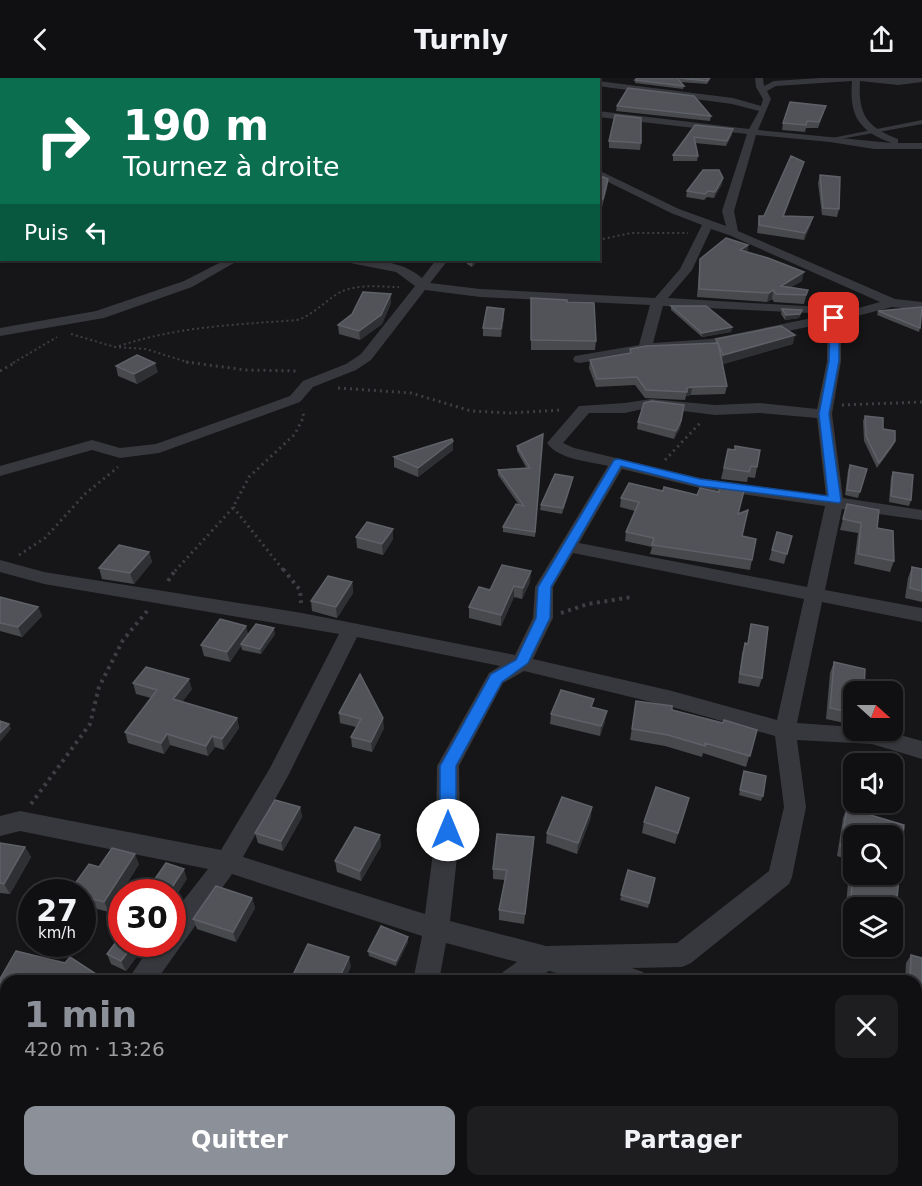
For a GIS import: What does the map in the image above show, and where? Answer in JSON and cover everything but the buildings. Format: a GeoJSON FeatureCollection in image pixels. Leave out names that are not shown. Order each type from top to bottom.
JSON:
{"type":"FeatureCollection","features":[{"type":"Feature","properties":{"kind":"street"},"geometry":{"type":"LineString","coordinates":[[733,233],[728,212],[752,132],[764,110],[764,94],[759,78]]}},
{"type":"Feature","properties":{"kind":"street"},"geometry":{"type":"LineString","coordinates":[[856,78],[856,102],[866,127],[871,131],[917,147]]}},
{"type":"Feature","properties":{"kind":"street"},"geometry":{"type":"LineString","coordinates":[[733,101],[764,94],[774,84],[856,78],[898,82],[922,79]]}},
{"type":"Feature","properties":{"kind":"street"},"geometry":{"type":"LineString","coordinates":[[600,83],[678,89],[764,110]]}},
{"type":"Feature","properties":{"kind":"street"},"geometry":{"type":"LineString","coordinates":[[600,114],[830,139],[873,146],[917,147]]}},
{"type":"Feature","properties":{"kind":"street"},"geometry":{"type":"LineString","coordinates":[[600,174],[706,229],[733,233],[892,303],[922,306]]}},
{"type":"Feature","properties":{"kind":"street"},"geometry":{"type":"LineString","coordinates":[[645,348],[657,303],[686,270],[706,229]]}},
{"type":"Feature","properties":{"kind":"street"},"geometry":{"type":"LineString","coordinates":[[359,261],[400,269],[418,279],[422,286]]}},
{"type":"Feature","properties":{"kind":"street"},"geometry":{"type":"LineString","coordinates":[[0,471],[92,446],[120,453],[159,448],[295,399],[308,384],[351,367],[366,357],[441,261]]}},
{"type":"Feature","properties":{"kind":"street"},"geometry":{"type":"LineString","coordinates":[[0,332],[99,315],[188,284],[229,262]]}},
{"type":"Feature","properties":{"kind":"street"},"geometry":{"type":"LineString","coordinates":[[422,286],[480,293],[859,312]]}},
{"type":"Feature","properties":{"kind":"street"},"geometry":{"type":"LineString","coordinates":[[580,359],[645,348],[710,343],[834,318],[892,303]]}},
{"type":"Feature","properties":{"kind":"street"},"geometry":{"type":"LineString","coordinates":[[521,975],[546,958],[682,955],[780,877],[795,807],[785,731],[835,501],[824,414],[834,361],[834,318]]}},
{"type":"Feature","properties":{"kind":"street"},"geometry":{"type":"LineString","coordinates":[[824,414],[760,408],[715,410],[651,403],[625,408],[584,409],[577,423],[564,432],[555,443],[559,448],[569,452],[700,483],[922,515]]}},
{"type":"Feature","properties":{"kind":"street"},"geometry":{"type":"LineString","coordinates":[[427,975],[436,929],[448,830],[448,766],[496,678],[521,663],[543,618],[544,587],[570,547],[618,462]]}},
{"type":"Feature","properties":{"kind":"street"},"geometry":{"type":"LineString","coordinates":[[570,547],[922,615]]}},
{"type":"Feature","properties":{"kind":"street"},"geometry":{"type":"LineString","coordinates":[[5,562],[44,578],[302,620],[521,663],[672,699],[785,731],[872,736],[922,750]]}},
{"type":"Feature","properties":{"kind":"street"},"geometry":{"type":"LineString","coordinates":[[186,917],[227,862],[278,774],[351,629]]}},
{"type":"Feature","properties":{"kind":"street"},"geometry":{"type":"LineString","coordinates":[[0,826],[20,821],[227,862],[436,929],[611,975]]}},
{"type":"Feature","properties":{"kind":"street"},"geometry":{"type":"LineString","coordinates":[[144,975],[158,957]]}},
{"type":"Feature","properties":{"kind":"lane"},"geometry":{"type":"LineString","coordinates":[[830,139],[922,122]]}},
{"type":"Feature","properties":{"kind":"path"},"geometry":{"type":"LineString","coordinates":[[600,239],[613,235],[706,229]]}},
{"type":"Feature","properties":{"kind":"path"},"geometry":{"type":"LineString","coordinates":[[115,347],[155,334],[199,327],[308,317],[333,297],[351,288],[422,286]]}},
{"type":"Feature","properties":{"kind":"path"},"geometry":{"type":"LineString","coordinates":[[0,371],[65,332],[115,347],[146,349],[193,364],[246,370],[304,371]]}},
{"type":"Feature","properties":{"kind":"path"},"geometry":{"type":"LineString","coordinates":[[295,399],[329,387],[411,393],[471,411],[510,413],[584,409]]}},
{"type":"Feature","properties":{"kind":"path"},"geometry":{"type":"LineString","coordinates":[[824,414],[843,404],[922,402]]}},
{"type":"Feature","properties":{"kind":"path"},"geometry":{"type":"LineString","coordinates":[[650,470],[671,456],[687,434],[715,410]]}},
{"type":"Feature","properties":{"kind":"path"},"geometry":{"type":"LineString","coordinates":[[5,562],[28,552],[41,542],[83,496],[122,464]]}},
{"type":"Feature","properties":{"kind":"path"},"geometry":{"type":"LineString","coordinates":[[234,507],[300,590],[302,620]]}},
{"type":"Feature","properties":{"kind":"path"},"geometry":{"type":"LineString","coordinates":[[543,618],[588,604],[632,597]]}},
{"type":"Feature","properties":{"kind":"route"},"geometry":{"type":"LineString","coordinates":[[448,830],[448,766],[496,678],[521,663],[543,618],[544,587],[570,547],[618,462],[700,483],[835,501],[824,414],[834,361],[834,318]]}}]}
